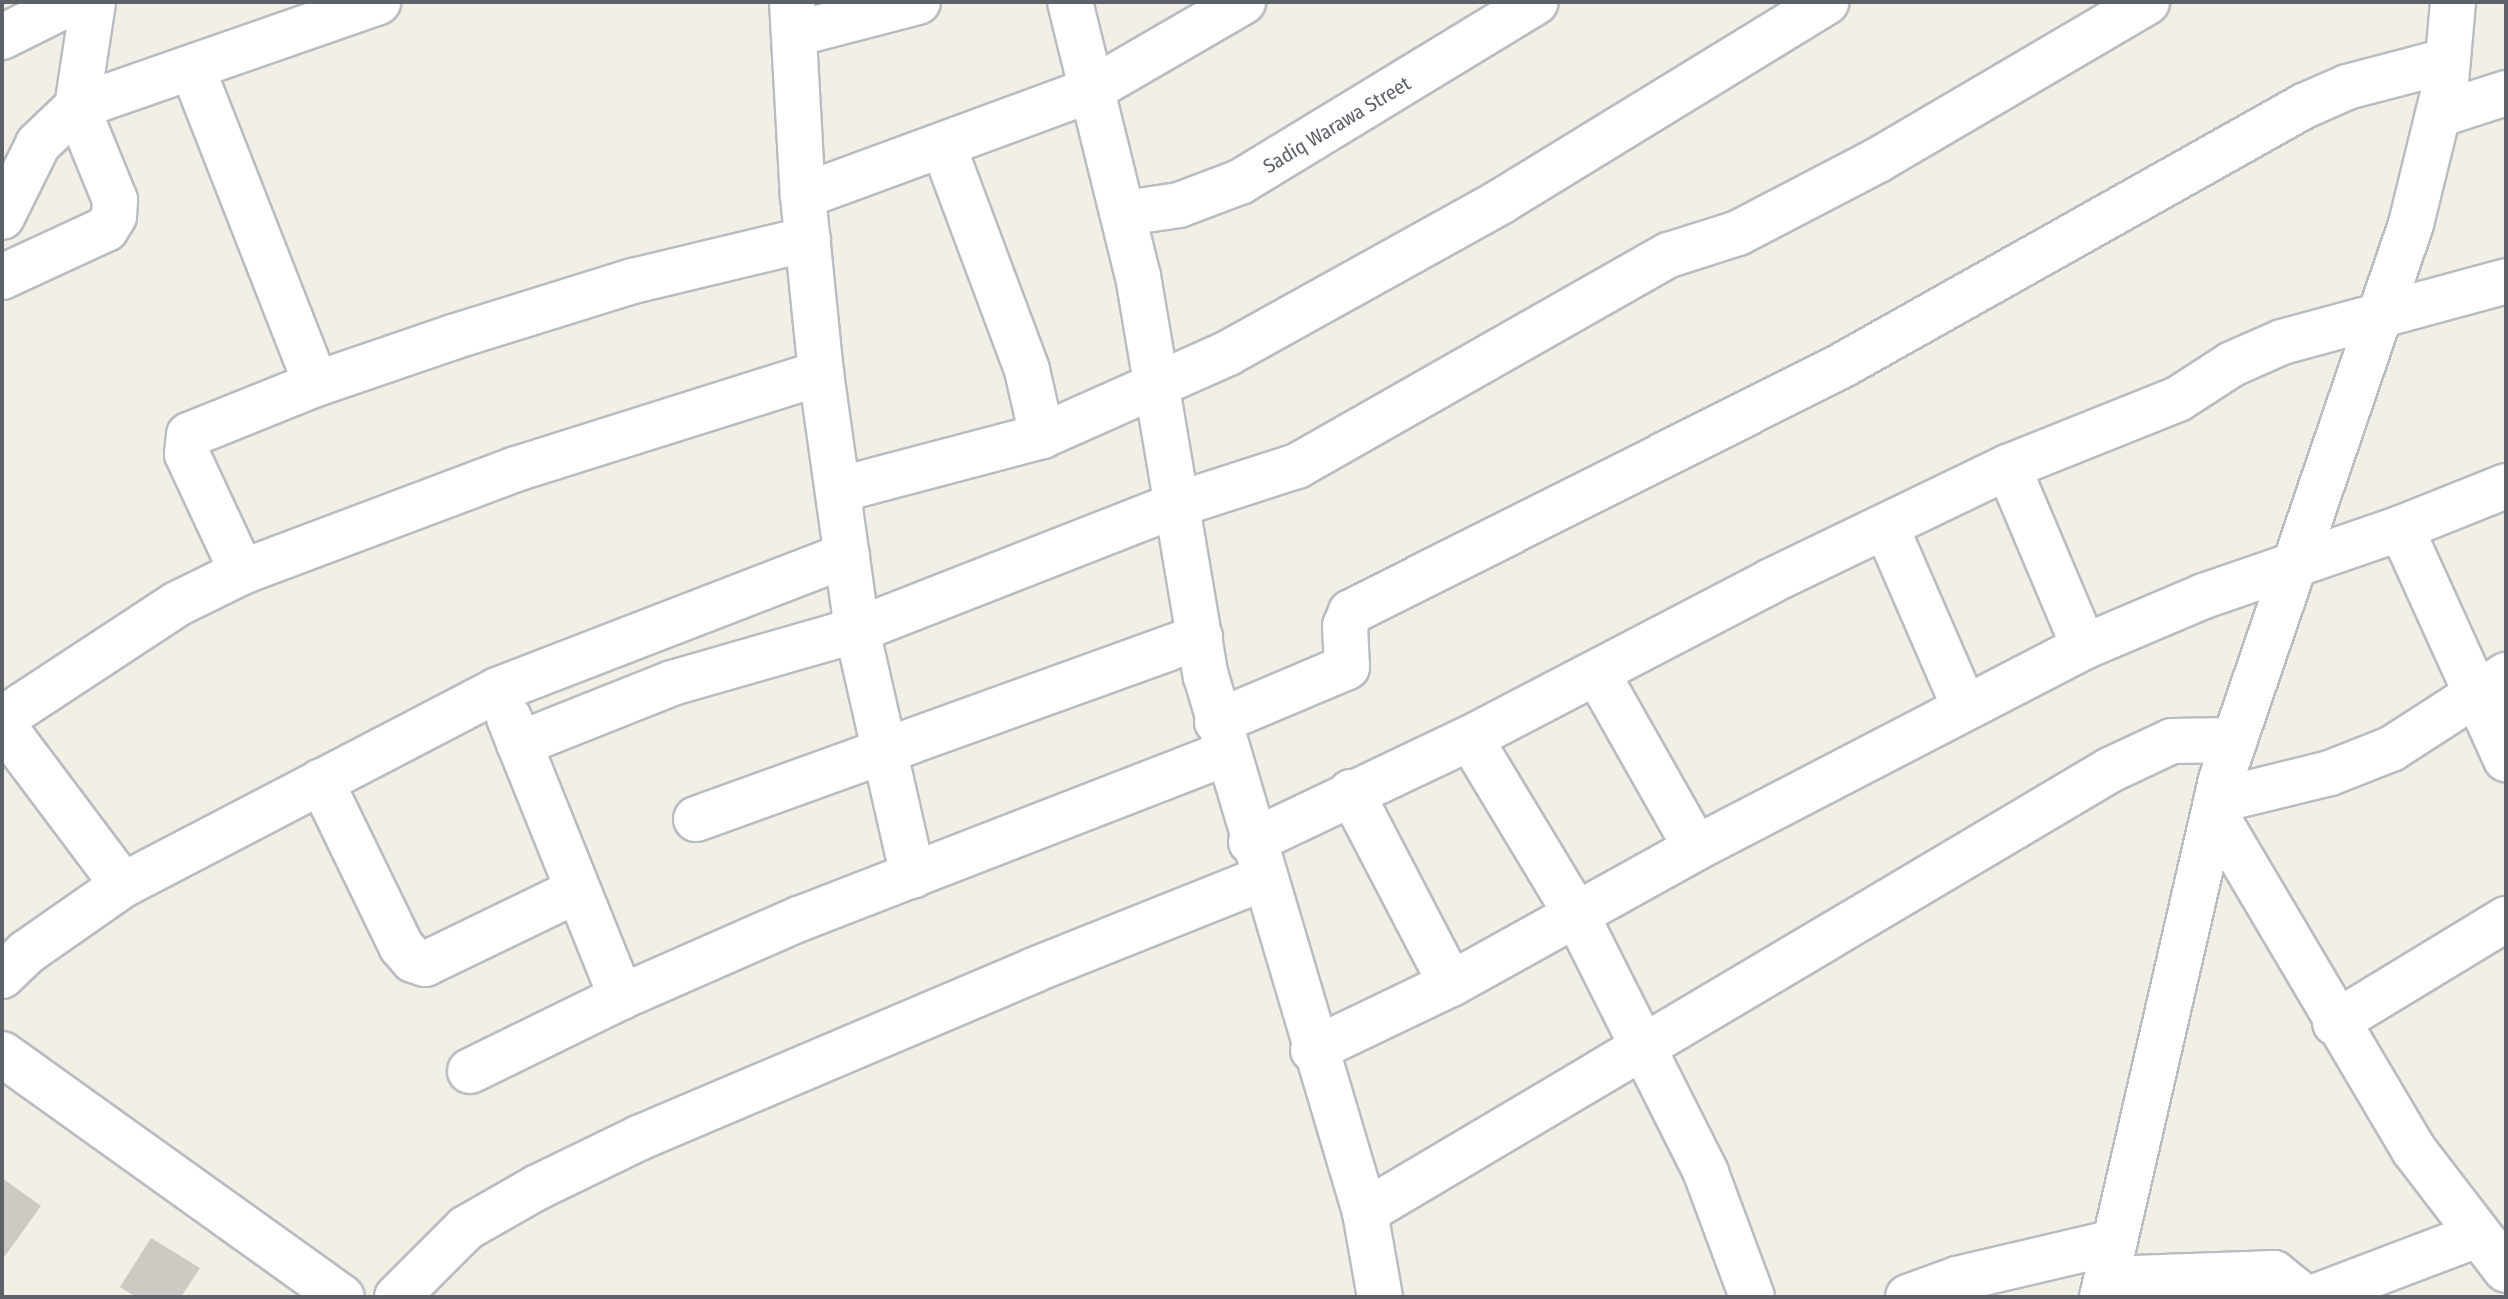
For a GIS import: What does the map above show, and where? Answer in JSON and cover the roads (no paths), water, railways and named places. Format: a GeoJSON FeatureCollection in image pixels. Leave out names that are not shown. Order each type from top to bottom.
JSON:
{"type":"FeatureCollection","features":[{"type":"Feature","properties":{"kind":"street"},"geometry":{"type":"LineString","coordinates":[[2,37],[72,2]]}},
{"type":"Feature","properties":{"kind":"street"},"geometry":{"type":"LineString","coordinates":[[2,277],[106,229],[114,216],[115,200],[77,107],[93,2]]}},
{"type":"Feature","properties":{"kind":"street"},"geometry":{"type":"LineString","coordinates":[[2,217],[12,188],[38,144],[77,107],[193,70],[378,2]]}},
{"type":"Feature","properties":{"kind":"street"},"geometry":{"type":"LineString","coordinates":[[913,876],[857,630],[821,373],[803,196],[793,18],[918,2]]}},
{"type":"Feature","properties":{"kind":"street"},"geometry":{"type":"LineString","coordinates":[[1070,2],[1125,213],[1159,383],[1200,637],[1222,738],[1313,1050],[1365,1212],[1380,1297]]}},
{"type":"Feature","properties":{"kind":"street","name":"Sadiq Warawa Street"},"geometry":{"type":"LineString","coordinates":[[1125,213],[1179,205],[1240,182],[1536,2]]}},
{"type":"Feature","properties":{"kind":"street"},"geometry":{"type":"LineString","coordinates":[[838,490],[1042,436],[1271,331],[1500,202],[1827,2]]}},
{"type":"Feature","properties":{"kind":"street"},"geometry":{"type":"LineString","coordinates":[[519,744],[672,683],[857,630],[1179,504],[1297,466],[1669,255],[1738,233],[1878,160],[2147,2]]}},
{"type":"Feature","properties":{"kind":"street"},"geometry":{"type":"LineString","coordinates":[[2108,1273],[2215,806],[2235,740],[2383,316],[2438,115],[2453,2]]}},
{"type":"Feature","properties":{"kind":"street"},"geometry":{"type":"LineString","coordinates":[[803,196],[1091,90],[1227,6]]}},
{"type":"Feature","properties":{"kind":"street"},"geometry":{"type":"LineString","coordinates":[[470,1071],[621,997],[913,876],[1222,738],[1347,667],[1345,626],[1351,612],[1841,366],[2304,106],[2347,87],[2446,61]]}},
{"type":"Feature","properties":{"kind":"street"},"geometry":{"type":"LineString","coordinates":[[193,70],[316,384]]}},
{"type":"Feature","properties":{"kind":"street"},"geometry":{"type":"LineString","coordinates":[[2438,115],[2506,93]]}},
{"type":"Feature","properties":{"kind":"street"},"geometry":{"type":"LineString","coordinates":[[943,145],[1027,370],[1042,436]]}},
{"type":"Feature","properties":{"kind":"street"},"geometry":{"type":"LineString","coordinates":[[242,572],[186,442],[189,435],[316,384],[633,281],[808,239]]}},
{"type":"Feature","properties":{"kind":"street"},"geometry":{"type":"LineString","coordinates":[[397,1297],[466,1228],[538,1187],[639,1138],[1034,970],[1257,860],[1351,792],[1470,738],[1771,581],[1887,529],[2008,467],[2178,399],[2232,364],[2282,342],[2506,281]]}},
{"type":"Feature","properties":{"kind":"street"},"geometry":{"type":"LineString","coordinates":[[123,885],[2,722],[177,604],[242,572],[516,469],[821,373]]}},
{"type":"Feature","properties":{"kind":"street"},"geometry":{"type":"LineString","coordinates":[[2008,467],[2084,647]]}},
{"type":"Feature","properties":{"kind":"street"},"geometry":{"type":"LineString","coordinates":[[1313,1050],[1451,984],[1696,848],[1964,706],[2084,647],[2297,562],[2401,528],[2506,486]]}},
{"type":"Feature","properties":{"kind":"street"},"geometry":{"type":"LineString","coordinates":[[2401,528],[2491,685],[2506,759]]}},
{"type":"Feature","properties":{"kind":"street"},"geometry":{"type":"LineString","coordinates":[[1887,529],[1964,706]]}},
{"type":"Feature","properties":{"kind":"street"},"geometry":{"type":"LineString","coordinates":[[2,976],[27,952],[123,885],[497,690],[847,555]]}},
{"type":"Feature","properties":{"kind":"street"},"geometry":{"type":"LineString","coordinates":[[696,819],[1200,637]]}},
{"type":"Feature","properties":{"kind":"street"},"geometry":{"type":"LineString","coordinates":[[1597,673],[1696,848]]}},
{"type":"Feature","properties":{"kind":"street"},"geometry":{"type":"LineString","coordinates":[[2215,806],[2330,773],[2391,749],[2491,685]]}},
{"type":"Feature","properties":{"kind":"street"},"geometry":{"type":"LineString","coordinates":[[497,690],[621,997]]}},
{"type":"Feature","properties":{"kind":"street"},"geometry":{"type":"LineString","coordinates":[[1470,738],[1576,914],[1640,1047],[1706,1173],[1752,1297]]}},
{"type":"Feature","properties":{"kind":"street"},"geometry":{"type":"LineString","coordinates":[[1365,1212],[1640,1047],[2149,750],[2172,741],[2235,740]]}},
{"type":"Feature","properties":{"kind":"street"},"geometry":{"type":"LineString","coordinates":[[321,781],[401,946],[413,960],[425,964],[576,891]]}},
{"type":"Feature","properties":{"kind":"street"},"geometry":{"type":"LineString","coordinates":[[1351,792],[1451,984]]}},
{"type":"Feature","properties":{"kind":"street"},"geometry":{"type":"LineString","coordinates":[[2215,806],[2335,1023],[2414,1150],[2506,1270]]}},
{"type":"Feature","properties":{"kind":"street"},"geometry":{"type":"LineString","coordinates":[[2335,1023],[2506,919]]}},
{"type":"Feature","properties":{"kind":"street"},"geometry":{"type":"LineString","coordinates":[[2,1054],[342,1297]]}},
{"type":"Feature","properties":{"kind":"street"},"geometry":{"type":"LineString","coordinates":[[2314,1297],[2477,1235]]}},
{"type":"Feature","properties":{"kind":"street"},"geometry":{"type":"LineString","coordinates":[[1908,1297],[1957,1279],[2108,1273],[2274,1273],[2304,1297]]}}]}
